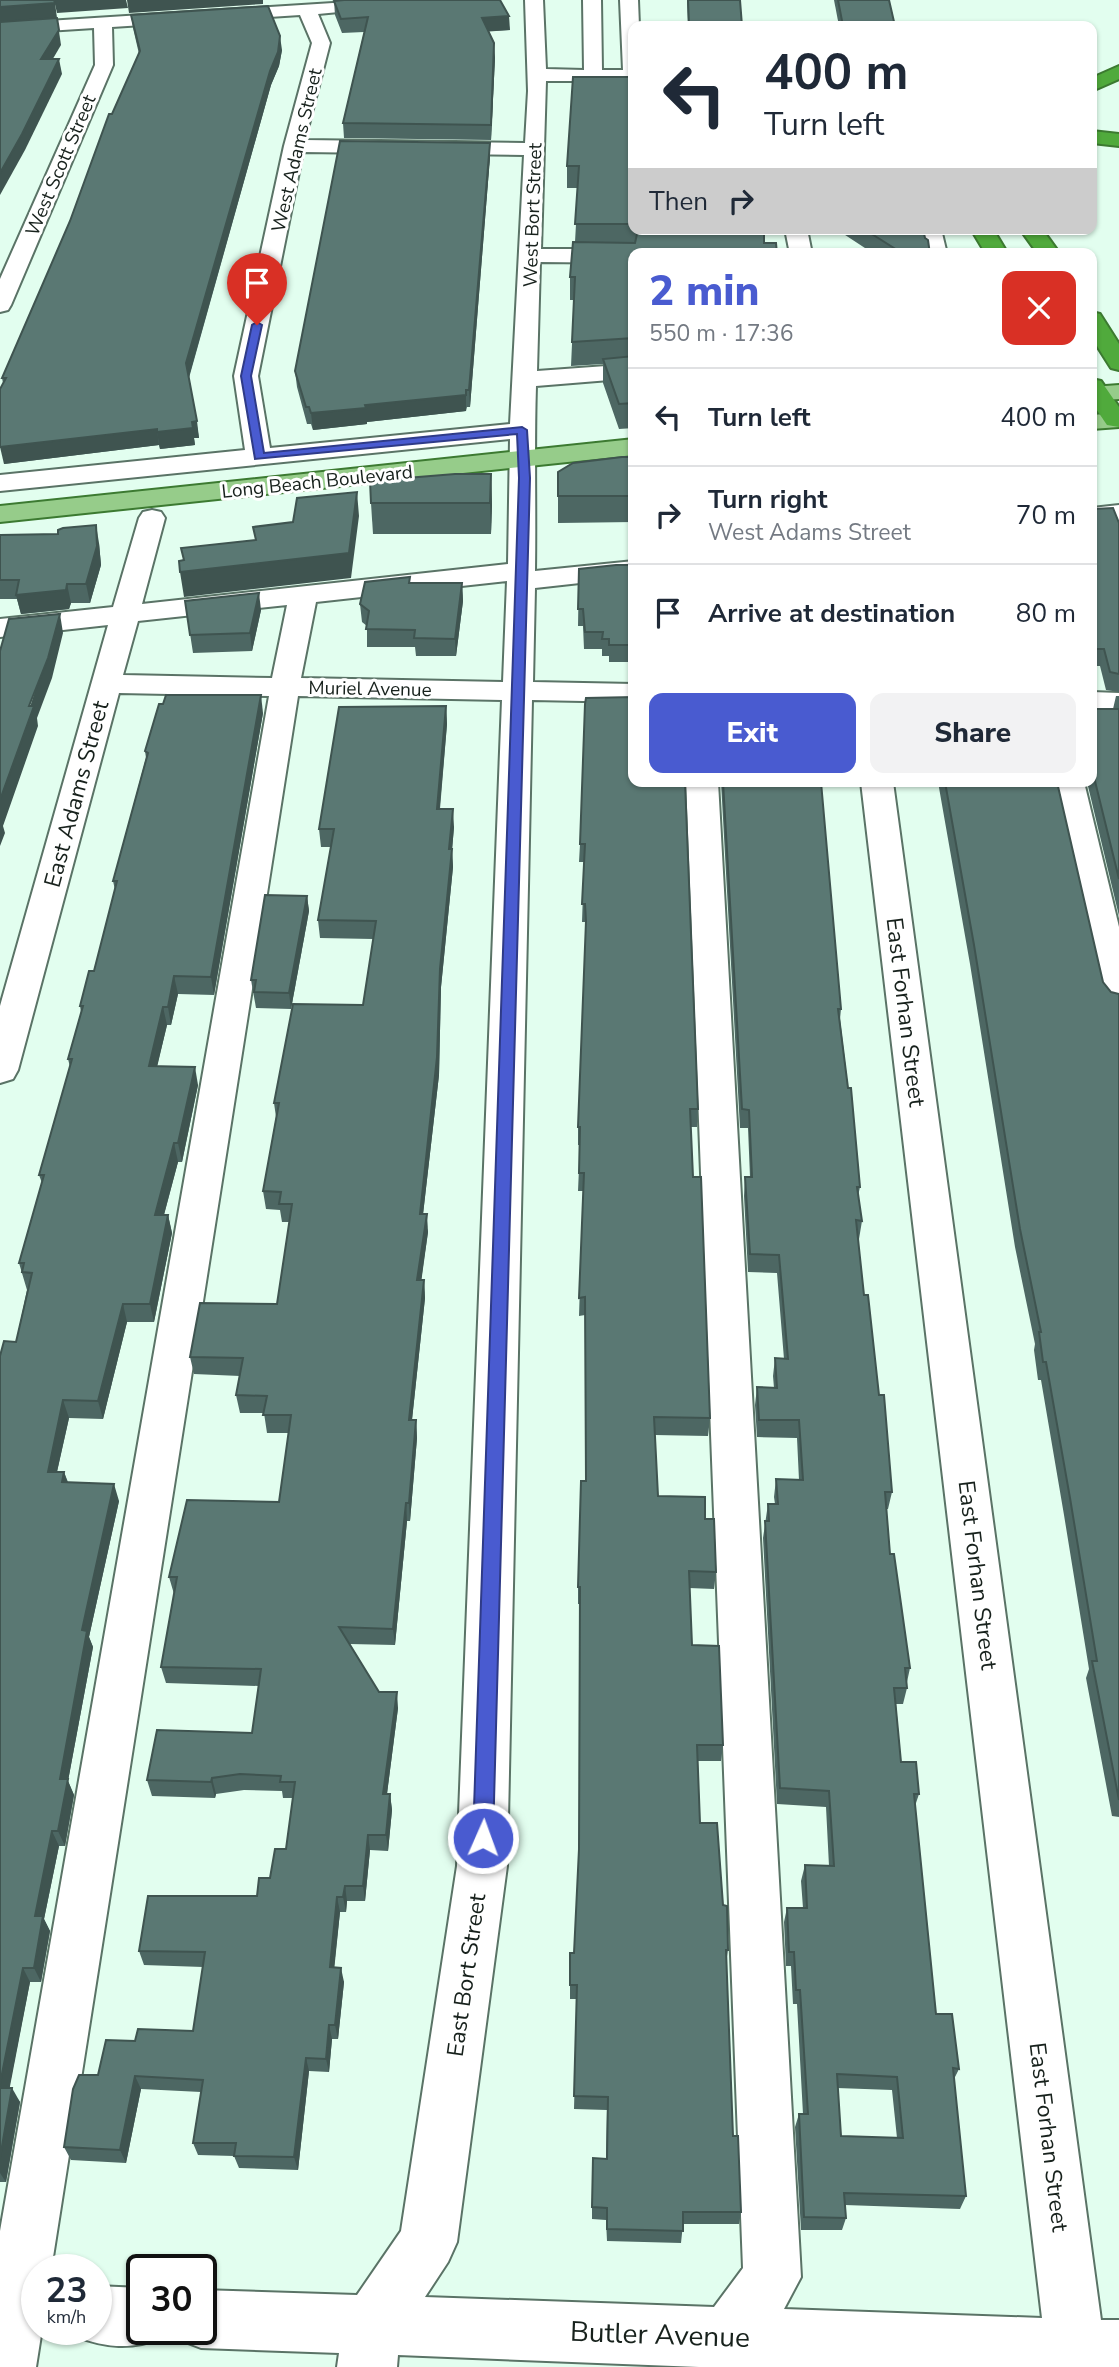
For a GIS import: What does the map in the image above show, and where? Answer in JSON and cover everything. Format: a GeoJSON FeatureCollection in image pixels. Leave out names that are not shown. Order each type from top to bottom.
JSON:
{"type":"FeatureCollection","features":[{"type":"Feature","properties":{"kind":"highway"},"geometry":{"type":"LineString","coordinates":[[1097,83],[1119,72]]}},
{"type":"Feature","properties":{"kind":"highway"},"geometry":{"type":"LineString","coordinates":[[1097,138],[1119,140]]}},
{"type":"Feature","properties":{"kind":"highway"},"geometry":{"type":"LineString","coordinates":[[1097,327],[1119,363]]}},
{"type":"Feature","properties":{"kind":"highway"},"geometry":{"type":"LineString","coordinates":[[1100,391],[1111,422]]}},
{"type":"Feature","properties":{"kind":"main road","name":"Long Beach Boulevard"},"geometry":{"type":"LineString","coordinates":[[0,514],[523,456],[628,447]]}},
{"type":"Feature","properties":{"kind":"main road","name":"Long Beach Boulevard"},"geometry":{"type":"LineString","coordinates":[[0,534],[152,518],[523,456],[628,466]]}},
{"type":"Feature","properties":{"kind":"street","name":"West Bort Street"},"geometry":{"type":"LineString","coordinates":[[523,456],[535,149],[534,0]]}},
{"type":"Feature","properties":{"kind":"street"},"geometry":{"type":"LineString","coordinates":[[592,0],[593,76]]}},
{"type":"Feature","properties":{"kind":"street"},"geometry":{"type":"LineString","coordinates":[[629,0],[630,21]]}},
{"type":"Feature","properties":{"kind":"street"},"geometry":{"type":"LineString","coordinates":[[0,29],[347,7]]}},
{"type":"Feature","properties":{"kind":"street","name":"West Adams Street"},"geometry":{"type":"LineString","coordinates":[[259,457],[246,376],[294,146],[321,43],[307,10]]}},
{"type":"Feature","properties":{"kind":"street","name":"West Scott Street"},"geometry":{"type":"LineString","coordinates":[[0,305],[104,65],[103,22]]}},
{"type":"Feature","properties":{"kind":"street"},"geometry":{"type":"LineString","coordinates":[[536,83],[593,76],[628,76]]}},
{"type":"Feature","properties":{"kind":"street"},"geometry":{"type":"LineString","coordinates":[[536,83],[628,92]]}},
{"type":"Feature","properties":{"kind":"street"},"geometry":{"type":"LineString","coordinates":[[294,146],[535,149]]}},
{"type":"Feature","properties":{"kind":"street"},"geometry":{"type":"LineString","coordinates":[[531,255],[628,256]]}},
{"type":"Feature","properties":{"kind":"street"},"geometry":{"type":"LineString","coordinates":[[525,379],[628,372]]}},
{"type":"Feature","properties":{"kind":"street"},"geometry":{"type":"LineString","coordinates":[[0,483],[259,457],[523,456]]}},
{"type":"Feature","properties":{"kind":"street","name":"East Bort Street"},"geometry":{"type":"LineString","coordinates":[[369,2346],[428,2242],[482,1866],[523,456]]}},
{"type":"Feature","properties":{"kind":"street"},"geometry":{"type":"LineString","coordinates":[[1097,515],[1119,513]]}},
{"type":"Feature","properties":{"kind":"street","name":"East Adams Street"},"geometry":{"type":"LineString","coordinates":[[0,1070],[152,518]]}},
{"type":"Feature","properties":{"kind":"street"},"geometry":{"type":"LineString","coordinates":[[0,628],[303,594],[628,569]]}},
{"type":"Feature","properties":{"kind":"street"},"geometry":{"type":"LineString","coordinates":[[6,2367],[18,2313],[285,687],[303,594]]}},
{"type":"Feature","properties":{"kind":"street","name":"Muriel Avenue"},"geometry":{"type":"LineString","coordinates":[[106,684],[628,693]]}},
{"type":"Feature","properties":{"kind":"street"},"geometry":{"type":"LineString","coordinates":[[1097,701],[1119,702]]}},
{"type":"Feature","properties":{"kind":"street"},"geometry":{"type":"LineString","coordinates":[[702,787],[772,2277],[729,2352]]}},
{"type":"Feature","properties":{"kind":"street","name":"East Forhan Street"},"geometry":{"type":"LineString","coordinates":[[878,787],[1091,2355]]}},
{"type":"Feature","properties":{"kind":"street"},"geometry":{"type":"LineString","coordinates":[[1069,787],[1119,1000]]}},
{"type":"Feature","properties":{"kind":"street","name":"Butler Avenue"},"geometry":{"type":"LineString","coordinates":[[217,2322],[369,2346],[1091,2355]]}},
{"type":"Feature","properties":{"kind":"building"},"geometry":{"type":"Polygon","coordinates":[[[0,0],[54,0],[55,3],[0,7],[0,0]]]}},
{"type":"Feature","properties":{"kind":"building"},"geometry":{"type":"Polygon","coordinates":[[[500,0],[509,16],[482,18],[494,43],[491,125],[343,123],[368,17],[341,19],[334,1],[500,0]]]}},
{"type":"Feature","properties":{"kind":"building"},"geometry":{"type":"Polygon","coordinates":[[[688,0],[740,0],[742,21],[689,21],[688,0]]]}},
{"type":"Feature","properties":{"kind":"building"},"geometry":{"type":"Polygon","coordinates":[[[838,0],[889,0],[894,21],[842,21],[838,0]]]}},
{"type":"Feature","properties":{"kind":"building"},"geometry":{"type":"Polygon","coordinates":[[[268,6],[280,36],[278,52],[270,71],[186,363],[197,421],[192,422],[193,428],[157,432],[157,429],[0,447],[0,389],[6,378],[2,378],[70,221],[109,114],[112,114],[140,51],[131,15],[268,6]]]}},
{"type":"Feature","properties":{"kind":"building"},"geometry":{"type":"Polygon","coordinates":[[[57,18],[59,30],[41,59],[59,59],[0,173],[0,22],[57,18]]]}},
{"type":"Feature","properties":{"kind":"building"},"geometry":{"type":"Polygon","coordinates":[[[573,77],[628,77],[628,224],[575,224],[579,166],[567,166],[573,77]]]}},
{"type":"Feature","properties":{"kind":"building"},"geometry":{"type":"Polygon","coordinates":[[[340,141],[490,143],[469,390],[466,390],[466,395],[311,413],[309,407],[306,407],[295,371],[340,141]]]}},
{"type":"Feature","properties":{"kind":"building"},"geometry":{"type":"Polygon","coordinates":[[[637,235],[764,235],[764,243],[776,243],[776,248],[628,248],[628,338],[572,342],[575,277],[570,277],[573,242],[635,243],[637,235]]]}},
{"type":"Feature","properties":{"kind":"building"},"geometry":{"type":"Polygon","coordinates":[[[873,235],[924,235],[929,248],[894,248],[873,235]]]}},
{"type":"Feature","properties":{"kind":"building"},"geometry":{"type":"Polygon","coordinates":[[[628,357],[628,403],[619,404],[603,359],[628,357]]]}},
{"type":"Feature","properties":{"kind":"building"},"geometry":{"type":"Polygon","coordinates":[[[628,457],[628,496],[558,496],[558,472],[573,463],[628,457]]]}},
{"type":"Feature","properties":{"kind":"building"},"geometry":{"type":"Polygon","coordinates":[[[491,474],[490,503],[371,503],[370,481],[491,474]]]}},
{"type":"Feature","properties":{"kind":"building"},"geometry":{"type":"Polygon","coordinates":[[[357,492],[349,553],[180,572],[179,561],[184,560],[181,548],[256,540],[253,527],[293,522],[297,498],[357,492]]]}},
{"type":"Feature","properties":{"kind":"building"},"geometry":{"type":"Polygon","coordinates":[[[1113,508],[1119,523],[1119,674],[1110,672],[1104,649],[1097,649],[1097,509],[1113,508]]]}},
{"type":"Feature","properties":{"kind":"building"},"geometry":{"type":"Polygon","coordinates":[[[96,525],[97,546],[86,584],[67,584],[66,590],[16,595],[19,580],[0,580],[0,535],[58,534],[58,530],[63,528],[96,525]]]}},
{"type":"Feature","properties":{"kind":"building"},"geometry":{"type":"Polygon","coordinates":[[[628,565],[628,645],[609,645],[609,639],[602,639],[603,632],[585,632],[583,609],[578,609],[579,569],[628,565]]]}},
{"type":"Feature","properties":{"kind":"building"},"geometry":{"type":"Polygon","coordinates":[[[410,577],[409,583],[462,583],[455,639],[414,638],[415,630],[366,629],[369,611],[360,604],[365,582],[410,577]]]}},
{"type":"Feature","properties":{"kind":"building"},"geometry":{"type":"Polygon","coordinates":[[[259,593],[250,633],[190,635],[185,601],[259,593]]]}},
{"type":"Feature","properties":{"kind":"building"},"geometry":{"type":"Polygon","coordinates":[[[60,614],[48,658],[29,706],[34,706],[0,800],[0,651],[9,619],[60,614]]]}},
{"type":"Feature","properties":{"kind":"building"},"geometry":{"type":"Polygon","coordinates":[[[166,695],[261,695],[211,977],[174,976],[168,1007],[163,1007],[149,1066],[195,1067],[178,1143],[174,1143],[155,1215],[168,1215],[150,1304],[123,1304],[98,1401],[63,1400],[48,1472],[64,1472],[62,1482],[114,1484],[82,1630],[87,1631],[60,1779],[68,1779],[58,1831],[52,1831],[35,1916],[43,1916],[34,1968],[23,1968],[0,2084],[0,1356],[4,1341],[16,1342],[32,1273],[22,1272],[24,1263],[19,1263],[44,1175],[39,1175],[72,1059],[68,1059],[83,1006],[80,1006],[89,971],[94,971],[117,881],[113,881],[148,753],[145,751],[159,704],[163,704],[166,695]]]}},
{"type":"Feature","properties":{"kind":"building"},"geometry":{"type":"Polygon","coordinates":[[[628,697],[628,787],[685,787],[698,1109],[690,1109],[693,1177],[701,1177],[710,1418],[654,1417],[658,1496],[705,1497],[705,1519],[714,1519],[716,1572],[689,1571],[692,1645],[719,1646],[723,1745],[697,1745],[700,1823],[717,1823],[723,1905],[727,1906],[726,1950],[733,2136],[738,2136],[741,2212],[683,2212],[683,2231],[607,2229],[607,2208],[592,2207],[593,2158],[607,2159],[608,2097],[574,2096],[577,1985],[570,1985],[570,1953],[574,1953],[579,1849],[578,1587],[581,1481],[586,1481],[585,1297],[579,1298],[584,1173],[579,1173],[578,1127],[586,921],[585,904],[582,904],[585,844],[580,844],[586,698],[628,697]]]}},
{"type":"Feature","properties":{"kind":"building"},"geometry":{"type":"Polygon","coordinates":[[[446,706],[437,809],[453,809],[449,849],[452,849],[440,969],[437,1057],[420,1214],[427,1214],[417,1280],[424,1280],[409,1420],[416,1420],[409,1503],[406,1503],[393,1629],[339,1627],[379,1692],[397,1692],[383,1794],[390,1794],[386,1835],[368,1835],[363,1886],[345,1886],[343,1897],[337,1897],[330,1967],[341,1968],[335,2025],[329,2025],[326,2059],[306,2058],[294,2157],[234,2156],[236,2143],[193,2143],[203,2080],[135,2076],[120,2150],[64,2147],[73,2089],[79,2075],[98,2075],[106,2040],[135,2041],[138,2029],[193,2031],[205,1952],[139,1951],[148,1896],[257,1896],[259,1878],[270,1878],[275,1849],[286,1849],[295,1782],[280,1782],[281,1776],[240,1774],[212,1778],[211,1782],[147,1780],[157,1730],[252,1733],[261,1669],[161,1667],[177,1577],[169,1577],[187,1500],[279,1502],[291,1415],[263,1415],[267,1396],[236,1395],[243,1358],[190,1357],[200,1303],[277,1304],[292,1204],[279,1204],[281,1192],[263,1191],[279,1103],[274,1103],[293,1004],[363,1005],[376,921],[318,920],[334,829],[319,829],[339,707],[446,706]]]}},
{"type":"Feature","properties":{"kind":"building"},"geometry":{"type":"Polygon","coordinates":[[[1097,709],[1119,709],[1119,879],[1096,787],[1097,709]]]}},
{"type":"Feature","properties":{"kind":"building"},"geometry":{"type":"Polygon","coordinates":[[[723,787],[821,787],[841,1009],[838,1009],[848,1088],[851,1088],[860,1187],[857,1187],[862,1221],[856,1220],[864,1295],[868,1295],[879,1395],[884,1395],[892,1492],[885,1492],[890,1554],[894,1554],[910,1668],[905,1668],[907,1688],[894,1688],[901,1762],[916,1762],[919,1794],[914,1794],[936,2014],[952,2014],[959,2069],[953,2068],[966,2196],[844,2193],[846,2218],[804,2217],[799,2114],[808,2114],[800,1990],[796,1990],[794,1952],[789,1952],[787,1908],[807,1908],[805,1865],[834,1866],[829,1791],[780,1788],[765,1521],[769,1521],[768,1504],[778,1504],[776,1479],[803,1480],[799,1420],[759,1420],[757,1387],[777,1388],[775,1358],[788,1359],[779,1255],[750,1254],[745,1177],[752,1177],[749,1110],[742,1109],[723,787]],[[837,2074],[841,2136],[903,2138],[897,2077],[837,2074]]]}},
{"type":"Feature","properties":{"kind":"building"},"geometry":{"type":"Polygon","coordinates":[[[946,787],[1058,787],[1103,982],[1111,992],[1119,994],[1119,1800],[1092,1661],[1097,1661],[1046,1362],[1043,1362],[1041,1332],[1020,1229],[946,787]]]}},
{"type":"Feature","properties":{"kind":"building"},"geometry":{"type":"Polygon","coordinates":[[[265,895],[307,896],[289,993],[254,992],[256,980],[251,980],[265,895]]]}},
{"type":"Feature","properties":{"kind":"building"},"geometry":{"type":"Polygon","coordinates":[[[0,2088],[12,2088],[0,2158],[0,2088]]]}},
{"type":"Feature","properties":{"kind":"route"},"geometry":{"type":"LineString","coordinates":[[257,325],[246,376],[259,457],[522,430],[524,478],[483,1838]]}}]}
